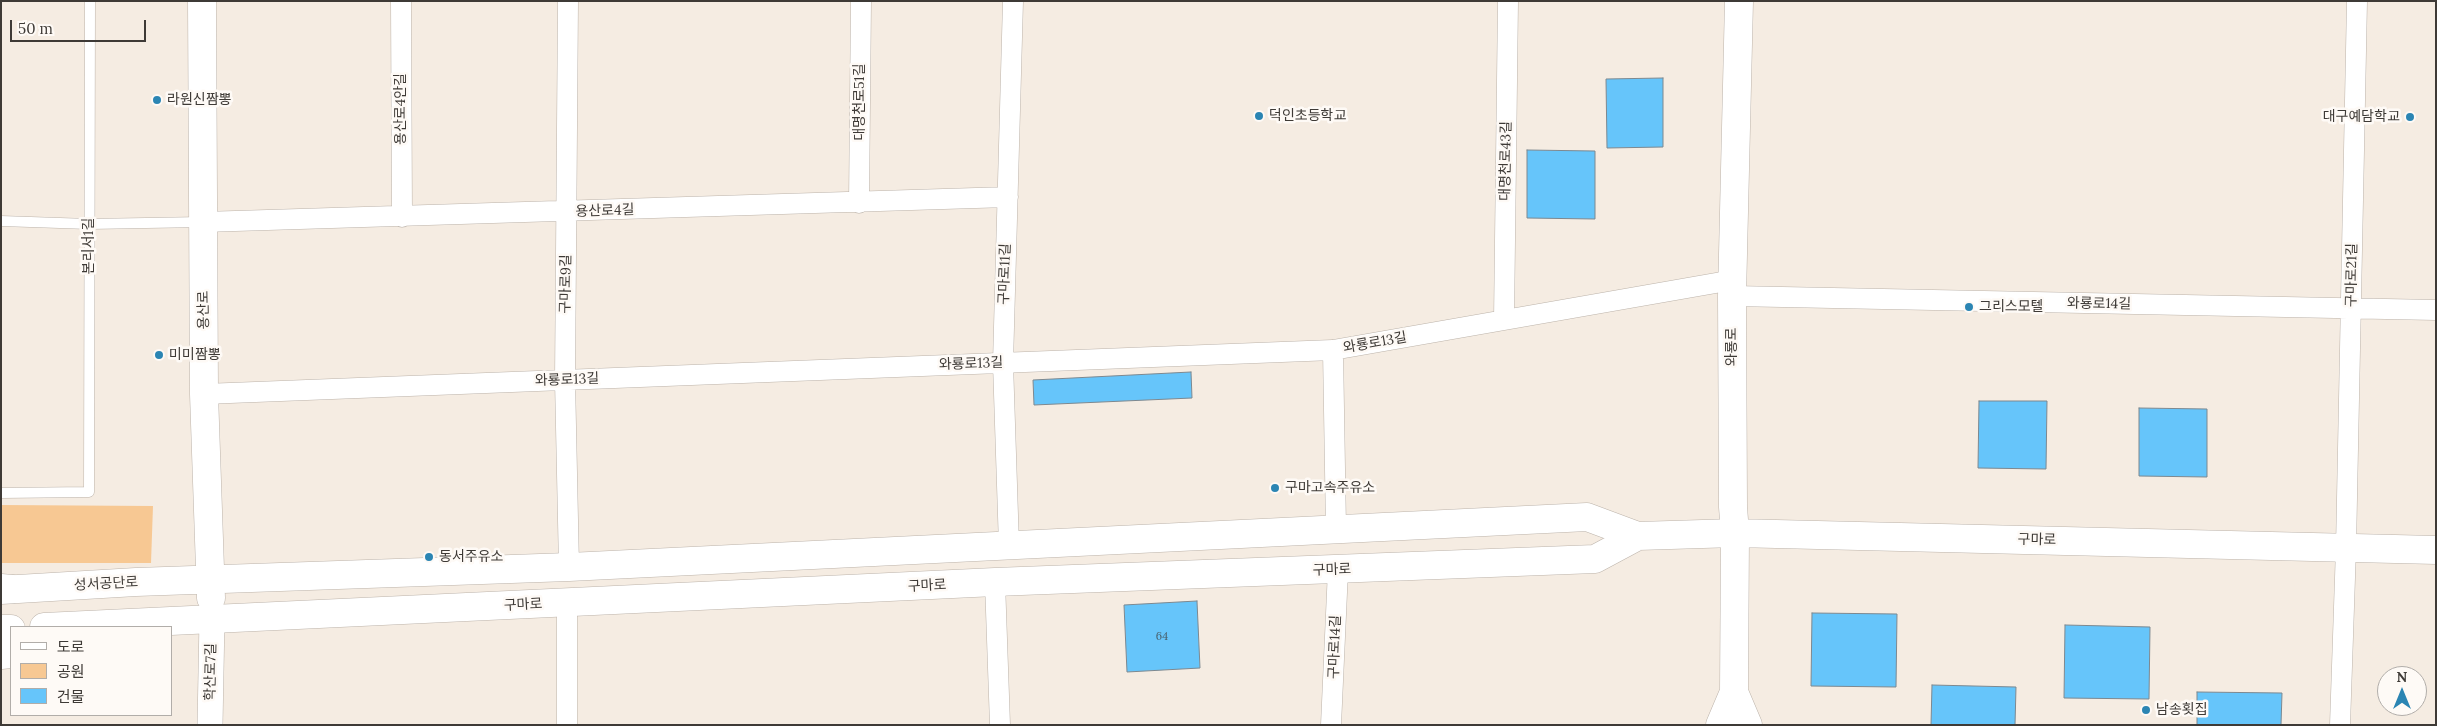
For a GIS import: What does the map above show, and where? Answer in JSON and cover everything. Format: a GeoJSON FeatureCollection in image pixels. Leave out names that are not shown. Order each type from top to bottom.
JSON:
{"type":"FeatureCollection","features":[{"type":"Feature","properties":{"kind":"main road","name":"용산로"},"geometry":{"type":"LineString","coordinates":[[192,623],[211,580],[204,394],[202,1]]}},
{"type":"Feature","properties":{"kind":"main road","name":"와룡로"},"geometry":{"type":"LineString","coordinates":[[1720,725],[1734,692],[1735,533],[1733,507],[1732,288],[1739,1]]}},
{"type":"Feature","properties":{"kind":"main road","name":"구마로"},"geometry":{"type":"LineString","coordinates":[[211,580],[569,567],[1586,517],[1638,536],[1735,533],[2436,550]]}},
{"type":"Feature","properties":{"kind":"main road","name":"구마로"},"geometry":{"type":"LineString","coordinates":[[192,623],[996,582],[1595,559],[1638,536]]}},
{"type":"Feature","properties":{"kind":"main road","name":"성서공단로"},"geometry":{"type":"LineString","coordinates":[[5,589],[211,580]]}},
{"type":"Feature","properties":{"kind":"main road"},"geometry":{"type":"LineString","coordinates":[[81,626],[192,623]]}},
{"type":"Feature","properties":{"kind":"main road","name":"와룡로"},"geometry":{"type":"LineString","coordinates":[[1734,692],[1748,725]]}},
{"type":"Feature","properties":{"kind":"street","name":"용산로4안길"},"geometry":{"type":"LineString","coordinates":[[401,1],[402,217]]}},
{"type":"Feature","properties":{"kind":"street","name":"구마로9길"},"geometry":{"type":"LineString","coordinates":[[568,1],[565,380],[569,567]]}},
{"type":"Feature","properties":{"kind":"street","name":"대명천로51길"},"geometry":{"type":"LineString","coordinates":[[859,202],[861,1]]}},
{"type":"Feature","properties":{"kind":"street","name":"구마로11길"},"geometry":{"type":"LineString","coordinates":[[1009,546],[1003,363],[1013,1]]}},
{"type":"Feature","properties":{"kind":"street","name":"대명천로43길"},"geometry":{"type":"LineString","coordinates":[[1504,320],[1508,1]]}},
{"type":"Feature","properties":{"kind":"street","name":"구마로21길"},"geometry":{"type":"LineString","coordinates":[[2340,725],[2346,548],[2357,1]]}},
{"type":"Feature","properties":{"kind":"street","name":"용산로4길"},"geometry":{"type":"LineString","coordinates":[[203,222],[1008,197]]}},
{"type":"Feature","properties":{"kind":"street","name":"와룡로13길"},"geometry":{"type":"LineString","coordinates":[[204,394],[1333,350],[1504,320],[1732,288]]}},
{"type":"Feature","properties":{"kind":"street","name":"와룡로14길"},"geometry":{"type":"LineString","coordinates":[[1732,288],[2351,309],[2436,310]]}},
{"type":"Feature","properties":{"kind":"street"},"geometry":{"type":"LineString","coordinates":[[1333,350],[1336,529]]}},
{"type":"Feature","properties":{"kind":"street","name":"구마로14길"},"geometry":{"type":"LineString","coordinates":[[1332,725],[1338,570]]}},
{"type":"Feature","properties":{"kind":"street"},"geometry":{"type":"LineString","coordinates":[[996,582],[1000,725]]}},
{"type":"Feature","properties":{"kind":"street"},"geometry":{"type":"LineString","coordinates":[[566,725],[568,603]]}},
{"type":"Feature","properties":{"kind":"street","name":"학산로7길"},"geometry":{"type":"LineString","coordinates":[[192,623],[210,725]]}},
{"type":"Feature","properties":{"kind":"lane","name":"본리서1길"},"geometry":{"type":"LineString","coordinates":[[1,493],[89,492],[90,1]]}},
{"type":"Feature","properties":{"kind":"lane"},"geometry":{"type":"LineString","coordinates":[[1,220],[89,224],[203,222]]}},
{"type":"Feature","properties":{"kind":"green space"},"geometry":{"type":"Polygon","coordinates":[[[1,505],[153,506],[151,563],[1,563],[1,505]]]}},
{"type":"Feature","properties":{"kind":"building"},"geometry":{"type":"Polygon","coordinates":[[[1663,78],[1663,147],[1607,148],[1606,79],[1663,78]]]}},
{"type":"Feature","properties":{"kind":"building"},"geometry":{"type":"Polygon","coordinates":[[[1527,150],[1595,151],[1595,219],[1527,218],[1527,150]]]}},
{"type":"Feature","properties":{"kind":"building"},"geometry":{"type":"Polygon","coordinates":[[[1191,372],[1192,398],[1034,405],[1033,380],[1191,372]]]}},
{"type":"Feature","properties":{"kind":"building"},"geometry":{"type":"Polygon","coordinates":[[[1979,401],[2047,401],[2046,469],[1978,468],[1979,401]]]}},
{"type":"Feature","properties":{"kind":"building"},"geometry":{"type":"Polygon","coordinates":[[[2139,408],[2207,409],[2207,477],[2139,476],[2139,408]]]}},
{"type":"Feature","properties":{"kind":"building"},"geometry":{"type":"Polygon","coordinates":[[[1197,601],[1200,668],[1127,672],[1124,605],[1197,601]]]}},
{"type":"Feature","properties":{"kind":"building"},"geometry":{"type":"Polygon","coordinates":[[[1812,613],[1897,614],[1896,687],[1811,686],[1812,613]]]}},
{"type":"Feature","properties":{"kind":"building"},"geometry":{"type":"Polygon","coordinates":[[[2065,625],[2150,627],[2149,699],[2064,698],[2065,625]]]}},
{"type":"Feature","properties":{"kind":"building"},"geometry":{"type":"Polygon","coordinates":[[[1932,685],[2016,687],[2015,725],[1931,725],[1932,685]]]}},
{"type":"Feature","properties":{"kind":"building"},"geometry":{"type":"Polygon","coordinates":[[[2197,692],[2282,693],[2281,725],[2197,725],[2197,692]]]}},
{"type":"Feature","properties":{"kind":"place","name":"라원신짬뽕"},"geometry":{"type":"Point","coordinates":[157,100]}},
{"type":"Feature","properties":{"kind":"place","name":"덕인초등학교"},"geometry":{"type":"Point","coordinates":[1259,116]}},
{"type":"Feature","properties":{"kind":"place","name":"대구예담학교"},"geometry":{"type":"Point","coordinates":[2410,117]}},
{"type":"Feature","properties":{"kind":"place","name":"그리스모텔"},"geometry":{"type":"Point","coordinates":[1969,307]}},
{"type":"Feature","properties":{"kind":"place","name":"미미짬뽕"},"geometry":{"type":"Point","coordinates":[159,355]}},
{"type":"Feature","properties":{"kind":"place","name":"구마고속주유소"},"geometry":{"type":"Point","coordinates":[1275,488]}},
{"type":"Feature","properties":{"kind":"place","name":"동서주유소"},"geometry":{"type":"Point","coordinates":[429,557]}},
{"type":"Feature","properties":{"kind":"place","name":"남송횟집"},"geometry":{"type":"Point","coordinates":[2146,710]}}]}
